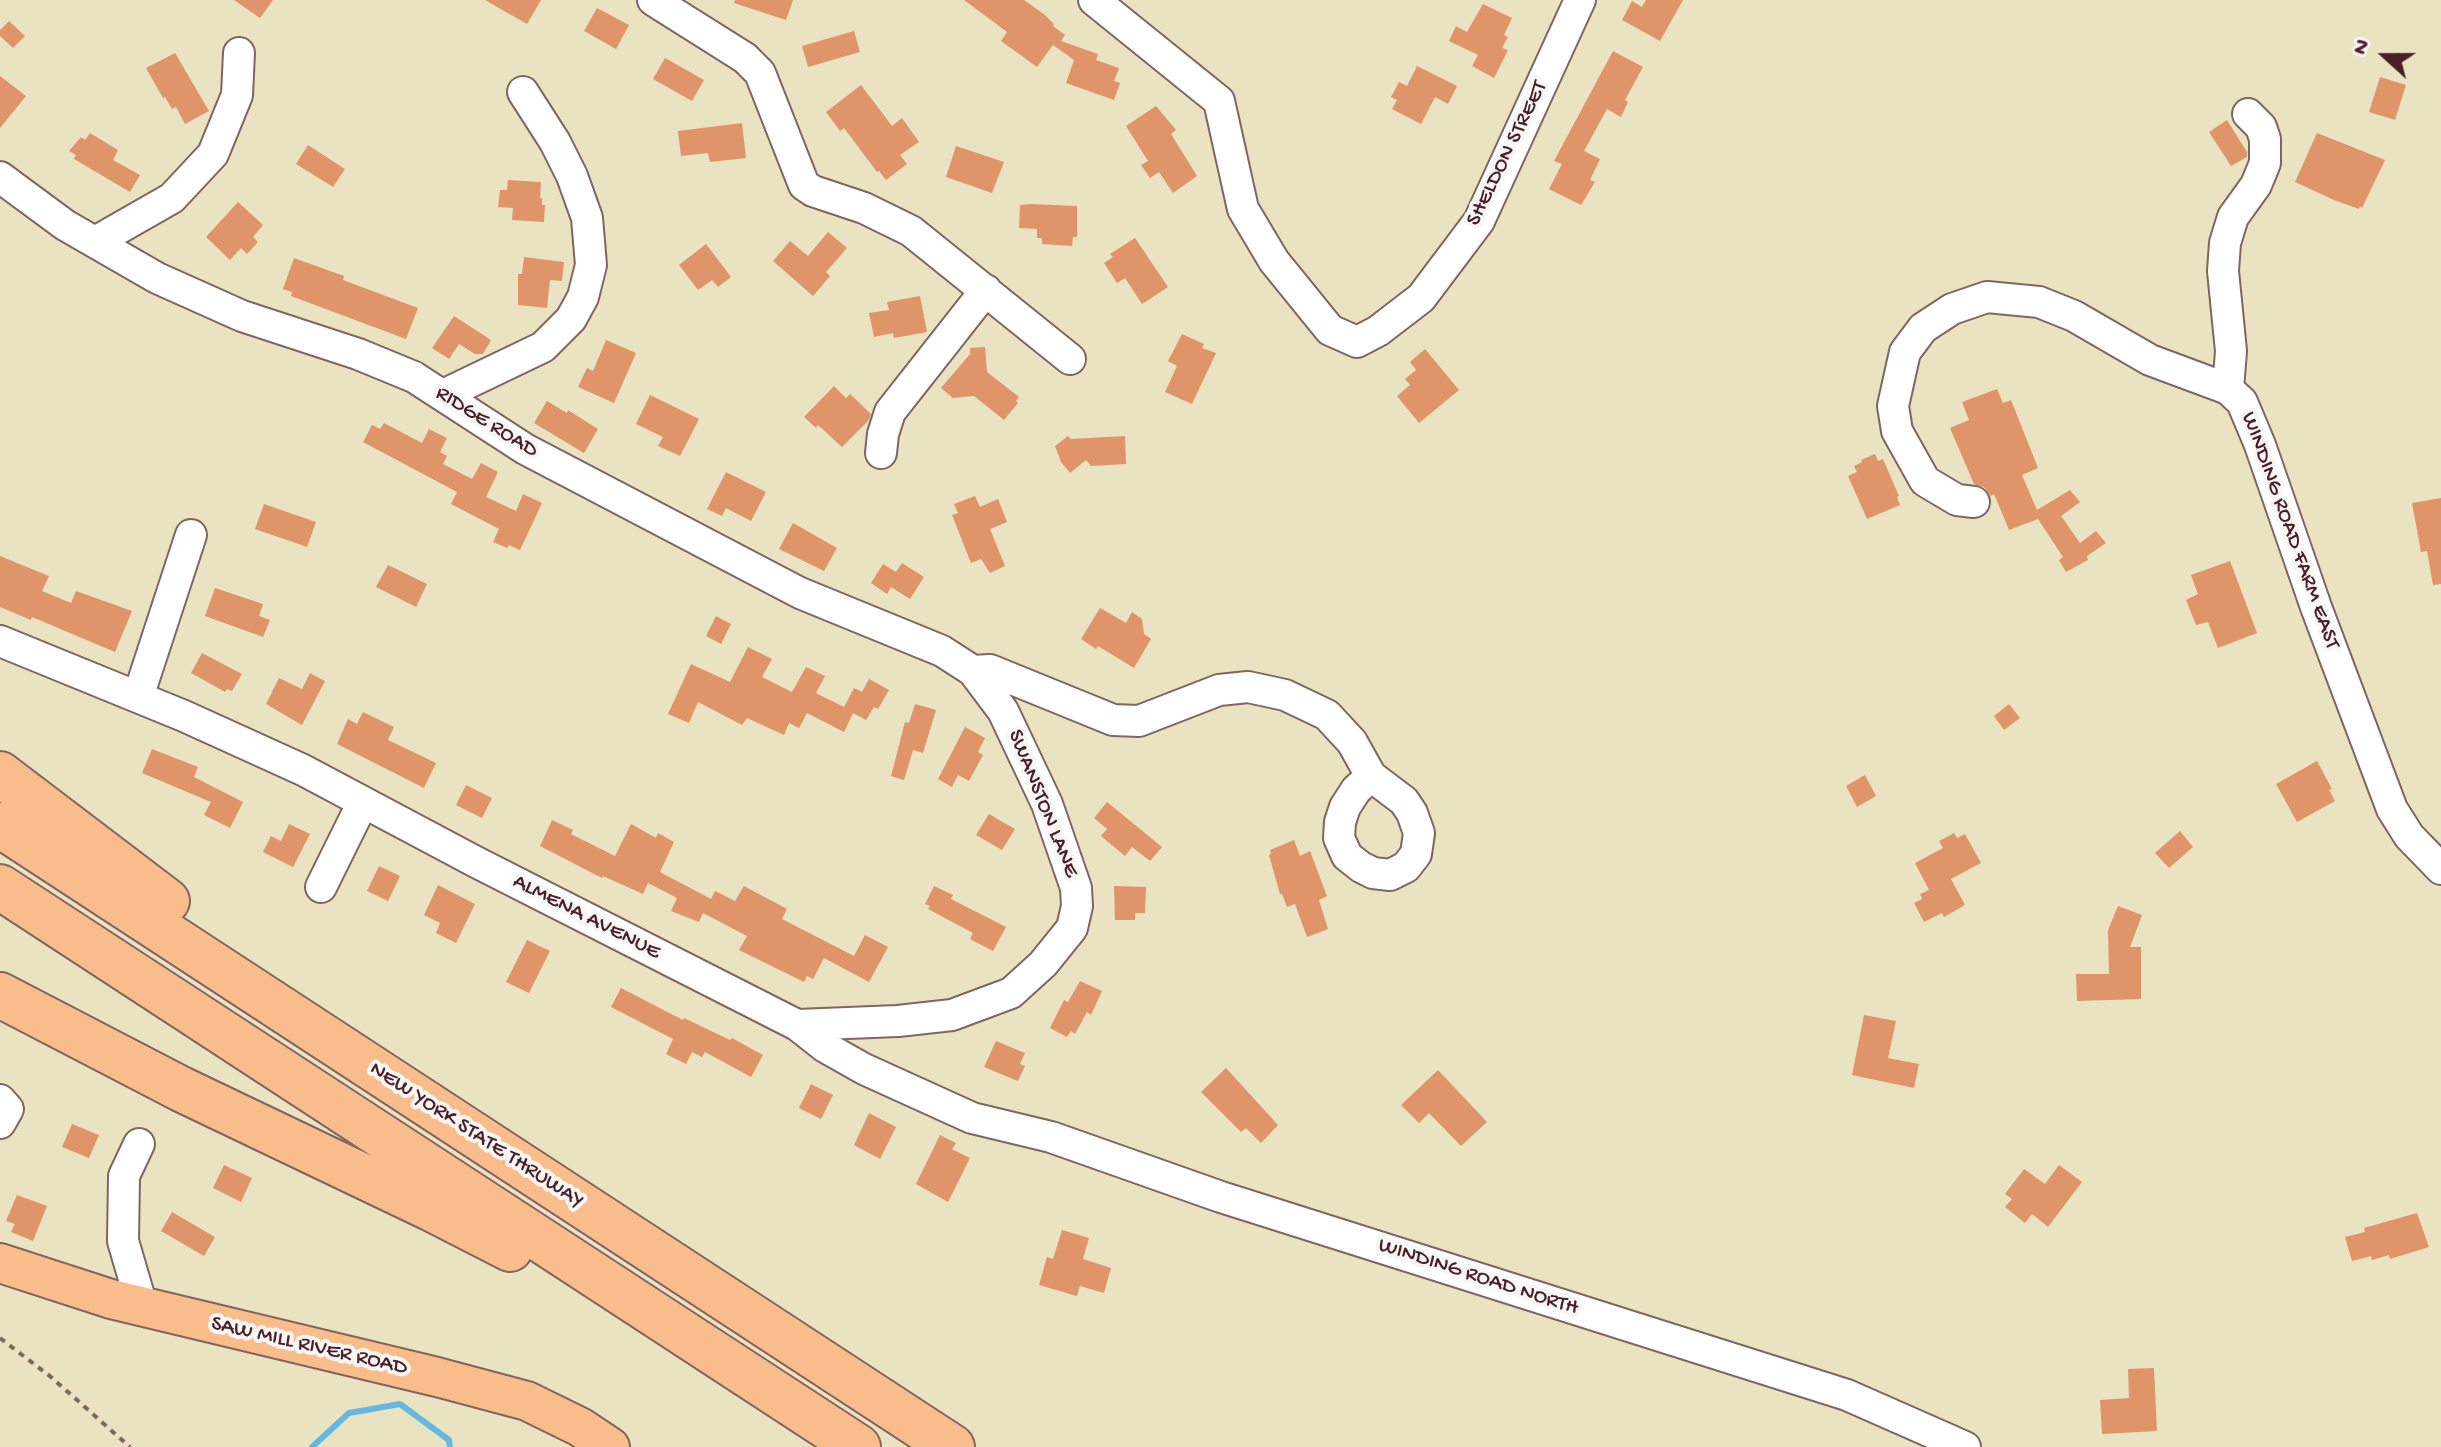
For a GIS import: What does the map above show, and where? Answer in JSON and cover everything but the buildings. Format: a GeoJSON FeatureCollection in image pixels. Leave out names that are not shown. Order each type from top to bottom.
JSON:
{"type":"FeatureCollection","features":[{"type":"Feature","properties":{"kind":"highway"},"geometry":{"type":"LineString","coordinates":[[0,774],[244,960],[390,1080]]}},
{"type":"Feature","properties":{"kind":"highway","name":"NEW YORK STATE THRUWAY"},"geometry":{"type":"LineString","coordinates":[[0,825],[952,1447]]}},
{"type":"Feature","properties":{"kind":"highway"},"geometry":{"type":"LineString","coordinates":[[0,887],[858,1447]]}},
{"type":"Feature","properties":{"kind":"highway"},"geometry":{"type":"LineString","coordinates":[[0,995],[181,1089],[451,1219],[751,1377]]}},
{"type":"Feature","properties":{"kind":"main road","name":"SAW MILL RIVER ROAD"},"geometry":{"type":"LineString","coordinates":[[0,1263],[72,1288],[527,1401],[580,1427],[610,1447]]}},
{"type":"Feature","properties":{"kind":"street"},"geometry":{"type":"LineString","coordinates":[[653,0],[735,51],[760,73],[804,185],[864,208],[911,231],[1070,359]]}},
{"type":"Feature","properties":{"kind":"street","name":"SHELDON STREET"},"geometry":{"type":"LineString","coordinates":[[1094,0],[1219,101],[1243,209],[1274,261],[1330,330],[1357,342],[1378,331],[1421,298],[1479,221],[1580,0]]}},
{"type":"Feature","properties":{"kind":"street"},"geometry":{"type":"LineString","coordinates":[[95,242],[172,198],[213,154],[237,95],[239,53]]}},
{"type":"Feature","properties":{"kind":"street"},"geometry":{"type":"LineString","coordinates":[[443,395],[543,347],[571,319],[583,297],[591,265],[587,218],[572,176],[555,142],[523,92]]}},
{"type":"Feature","properties":{"kind":"street"},"geometry":{"type":"LineString","coordinates":[[2228,389],[2231,351],[2223,271],[2225,243],[2233,217],[2256,185],[2265,163],[2265,139],[2261,127],[2248,114]]}},
{"type":"Feature","properties":{"kind":"street","name":"RIDGE ROAD"},"geometry":{"type":"LineString","coordinates":[[0,177],[65,225],[157,278],[228,310],[358,354],[414,377],[525,449],[800,593],[942,651],[973,671]]}},
{"type":"Feature","properties":{"kind":"street"},"geometry":{"type":"LineString","coordinates":[[881,453],[890,412],[986,290]]}},
{"type":"Feature","properties":{"kind":"street","name":"WINDING ROAD FARM EAST"},"geometry":{"type":"LineString","coordinates":[[1974,502],[1957,500],[1925,481],[1897,431],[1893,406],[1905,352],[1923,328],[1952,309],[1987,297],[2039,302],[2074,316],[2150,360],[2228,389],[2242,402],[2260,445],[2316,607],[2392,809],[2409,836],[2441,869]]}},
{"type":"Feature","properties":{"kind":"street"},"geometry":{"type":"LineString","coordinates":[[138,697],[191,535]]}},
{"type":"Feature","properties":{"kind":"street","name":"ALMENA AVENUE"},"geometry":{"type":"LineString","coordinates":[[0,641],[184,716],[303,770],[797,1025],[825,1047],[864,1069],[986,1122]]}},
{"type":"Feature","properties":{"kind":"street"},"geometry":{"type":"LineString","coordinates":[[973,671],[990,670],[1113,720],[1139,721],[1219,690],[1248,687],[1285,695],[1327,715],[1352,742],[1371,776]]}},
{"type":"Feature","properties":{"kind":"street","name":"SWANSTON LANE"},"geometry":{"type":"LineString","coordinates":[[797,1025],[898,1021],[952,1015],[1011,993],[1043,964],[1072,928],[1077,906],[1076,888],[1047,804],[1003,711],[973,671]]}},
{"type":"Feature","properties":{"kind":"street"},"geometry":{"type":"LineString","coordinates":[[321,887],[363,802]]}},
{"type":"Feature","properties":{"kind":"street"},"geometry":{"type":"LineString","coordinates":[[0,1100],[8,1109],[0,1123]]}},
{"type":"Feature","properties":{"kind":"street","name":"WINDING ROAD NORTH"},"geometry":{"type":"LineString","coordinates":[[986,1122],[1051,1137],[1221,1197],[1847,1395],[1965,1447]]}},
{"type":"Feature","properties":{"kind":"street"},"geometry":{"type":"LineString","coordinates":[[139,1144],[124,1176],[123,1241],[142,1306]]}},
{"type":"Feature","properties":{"kind":"path"},"geometry":{"type":"LineString","coordinates":[[0,1338],[51,1377],[130,1447]]}},
{"type":"Feature","properties":{"kind":"waterway"},"geometry":{"type":"LineString","coordinates":[[312,1447],[349,1413],[400,1404],[449,1440],[450,1447]]}}]}
